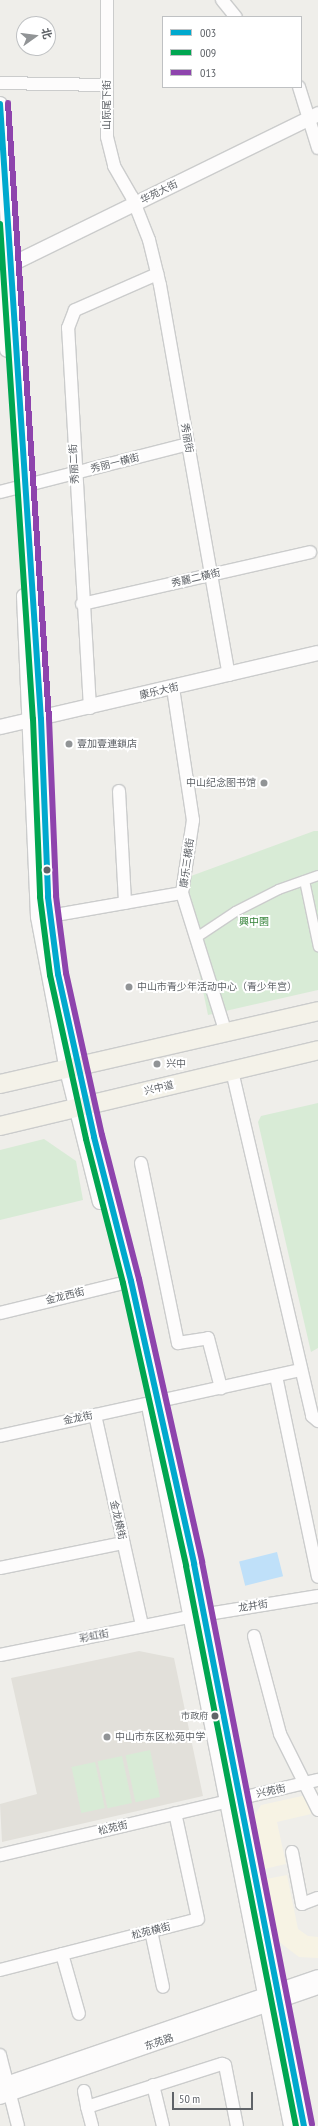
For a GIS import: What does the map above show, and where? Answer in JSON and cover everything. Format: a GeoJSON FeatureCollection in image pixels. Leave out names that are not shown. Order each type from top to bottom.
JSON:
{"type":"FeatureCollection","features":[{"type":"Feature","properties":{"kind":"main road"},"geometry":{"type":"LineString","coordinates":[[0,1084],[318,1011]]}},
{"type":"Feature","properties":{"kind":"main road","name":"兴中道"},"geometry":{"type":"LineString","coordinates":[[0,1126],[318,1050]]}},
{"type":"Feature","properties":{"kind":"street","name":"山际尾下街"},"geometry":{"type":"LineString","coordinates":[[107,0],[107,137],[111,156],[134,204]]}},
{"type":"Feature","properties":{"kind":"street"},"geometry":{"type":"LineString","coordinates":[[222,0],[235,16]]}},
{"type":"Feature","properties":{"kind":"street"},"geometry":{"type":"LineString","coordinates":[[0,83],[107,85]]}},
{"type":"Feature","properties":{"kind":"street"},"geometry":{"type":"LineString","coordinates":[[299,88],[313,117],[318,148]]}},
{"type":"Feature","properties":{"kind":"street"},"geometry":{"type":"LineString","coordinates":[[0,104],[3,266],[22,487],[36,720],[50,916],[73,1068]]}},
{"type":"Feature","properties":{"kind":"street","name":"华苑大街"},"geometry":{"type":"LineString","coordinates":[[3,266],[313,117]]}},
{"type":"Feature","properties":{"kind":"street","name":"秀丽街"},"geometry":{"type":"LineString","coordinates":[[134,204],[149,240],[157,274],[229,675]]}},
{"type":"Feature","properties":{"kind":"street","name":"秀丽二街"},"geometry":{"type":"LineString","coordinates":[[90,708],[82,604],[67,346],[71,318],[75,310],[157,274]]}},
{"type":"Feature","properties":{"kind":"street","name":"秀丽一横街"},"geometry":{"type":"LineString","coordinates":[[0,492],[188,444]]}},
{"type":"Feature","properties":{"kind":"street","name":"秀麗二橫街"},"geometry":{"type":"LineString","coordinates":[[82,604],[310,552]]}},
{"type":"Feature","properties":{"kind":"street","name":"康乐大街"},"geometry":{"type":"LineString","coordinates":[[0,728],[318,653]]}},
{"type":"Feature","properties":{"kind":"street","name":"康乐三横街"},"geometry":{"type":"LineString","coordinates":[[173,688],[193,820],[182,893],[226,1033]]}},
{"type":"Feature","properties":{"kind":"street"},"geometry":{"type":"LineString","coordinates":[[36,720],[38,918],[82,1107],[126,1282],[152,1402],[204,1614],[239,1798],[272,1997]]}},
{"type":"Feature","properties":{"kind":"street"},"geometry":{"type":"LineString","coordinates":[[119,790],[125,903]]}},
{"type":"Feature","properties":{"kind":"street"},"geometry":{"type":"LineString","coordinates":[[196,937],[234,912],[278,889],[318,875]]}},
{"type":"Feature","properties":{"kind":"street"},"geometry":{"type":"LineString","coordinates":[[304,880],[318,947]]}},
{"type":"Feature","properties":{"kind":"street"},"geometry":{"type":"LineString","coordinates":[[50,916],[182,893]]}},
{"type":"Feature","properties":{"kind":"street"},"geometry":{"type":"LineString","coordinates":[[232,1071],[312,1416],[318,1420]]}},
{"type":"Feature","properties":{"kind":"street"},"geometry":{"type":"LineString","coordinates":[[141,1162],[178,1343],[208,1338],[221,1388]]}},
{"type":"Feature","properties":{"kind":"street","name":"金龙西街"},"geometry":{"type":"LineString","coordinates":[[0,1313],[126,1282]]}},
{"type":"Feature","properties":{"kind":"street","name":"金龙街"},"geometry":{"type":"LineString","coordinates":[[0,1436],[301,1370]]}},
{"type":"Feature","properties":{"kind":"street"},"geometry":{"type":"LineString","coordinates":[[276,1376],[318,1577]]}},
{"type":"Feature","properties":{"kind":"street"},"geometry":{"type":"LineString","coordinates":[[152,1402],[189,1617],[225,1801],[272,1997],[299,2126]]}},
{"type":"Feature","properties":{"kind":"street","name":"金龙横街"},"geometry":{"type":"LineString","coordinates":[[94,1415],[142,1626]]}},
{"type":"Feature","properties":{"kind":"street"},"geometry":{"type":"LineString","coordinates":[[0,1568],[123,1543]]}},
{"type":"Feature","properties":{"kind":"street","name":"龙井街"},"geometry":{"type":"LineString","coordinates":[[189,1617],[318,1596]]}},
{"type":"Feature","properties":{"kind":"street","name":"彩虹街"},"geometry":{"type":"LineString","coordinates":[[0,1655],[189,1617]]}},
{"type":"Feature","properties":{"kind":"street"},"geometry":{"type":"LineString","coordinates":[[254,1636],[280,1734],[306,1783],[318,1810]]}},
{"type":"Feature","properties":{"kind":"street","name":"兴苑街"},"geometry":{"type":"LineString","coordinates":[[225,1801],[318,1780]]}},
{"type":"Feature","properties":{"kind":"street","name":"松苑街"},"geometry":{"type":"LineString","coordinates":[[0,1854],[225,1801]]}},
{"type":"Feature","properties":{"kind":"street","name":"松苑横街"},"geometry":{"type":"LineString","coordinates":[[0,1970],[198,1919],[175,1813]]}},
{"type":"Feature","properties":{"kind":"street"},"geometry":{"type":"LineString","coordinates":[[292,1852],[302,1904],[318,1898]]}},
{"type":"Feature","properties":{"kind":"street"},"geometry":{"type":"LineString","coordinates":[[151,1931],[163,1986]]}},
{"type":"Feature","properties":{"kind":"street"},"geometry":{"type":"LineString","coordinates":[[62,1954],[79,2014]]}},
{"type":"Feature","properties":{"kind":"street","name":"东苑路"},"geometry":{"type":"LineString","coordinates":[[4,2090],[272,1997],[318,1977]]}},
{"type":"Feature","properties":{"kind":"street","name":"东苑路"},"geometry":{"type":"LineString","coordinates":[[272,1997],[318,1988]]}},
{"type":"Feature","properties":{"kind":"street"},"geometry":{"type":"LineString","coordinates":[[0,2055],[4,2090],[18,2126]]}},
{"type":"Feature","properties":{"kind":"street"},"geometry":{"type":"LineString","coordinates":[[87,2107],[222,2064],[225,2065],[236,2126]]}},
{"type":"Feature","properties":{"kind":"street"},"geometry":{"type":"LineString","coordinates":[[153,2085],[163,2126]]}},
{"type":"Feature","properties":{"kind":"street"},"geometry":{"type":"LineString","coordinates":[[84,2091],[92,2126]]}},
{"type":"Feature","properties":{"kind":"shaded area","name":"中山市东区松苑中学"},"geometry":{"type":"Polygon","coordinates":[[[139,1651],[174,1658],[203,1796],[2,1842],[0,1804],[37,1794],[11,1678],[139,1651]]]}},
{"type":"Feature","properties":{"kind":"shaded area"},"geometry":{"type":"Polygon","coordinates":[[[306,1795],[311,1814],[277,1822],[286,1864],[264,1869],[253,1818],[261,1805],[306,1795]]]}},
{"type":"Feature","properties":{"kind":"shaded area"},"geometry":{"type":"Polygon","coordinates":[[[287,1875],[298,1929],[308,1936],[318,1937],[318,1958],[299,1957],[278,1941],[266,1879],[287,1875]]]}},
{"type":"Feature","properties":{"kind":"green space","name":"興中園"},"geometry":{"type":"Polygon","coordinates":[[[314,831],[318,831],[318,990],[208,1015],[180,880],[314,831]]]}},
{"type":"Feature","properties":{"kind":"green space"},"geometry":{"type":"Polygon","coordinates":[[[318,1103],[318,1348],[311,1352],[258,1122],[261,1116],[318,1103]]]}},
{"type":"Feature","properties":{"kind":"green space"},"geometry":{"type":"Polygon","coordinates":[[[44,1139],[76,1161],[83,1200],[0,1220],[0,1150],[44,1139]]]}},
{"type":"Feature","properties":{"kind":"green space"},"geometry":{"type":"Polygon","coordinates":[[[150,1750],[160,1797],[136,1802],[126,1755],[150,1750]]]}},
{"type":"Feature","properties":{"kind":"green space"},"geometry":{"type":"Polygon","coordinates":[[[122,1756],[132,1803],[108,1808],[98,1761],[122,1756]]]}},
{"type":"Feature","properties":{"kind":"green space"},"geometry":{"type":"Polygon","coordinates":[[[95,1762],[105,1808],[81,1813],[72,1767],[95,1762]]]}},
{"type":"Feature","properties":{"kind":"water"},"geometry":{"type":"Polygon","coordinates":[[[277,1552],[283,1576],[245,1586],[239,1561],[277,1552]]]}},
{"type":"Feature","properties":{"kind":"transit line","name":"013"},"geometry":{"type":"LineString","coordinates":[[8,103],[49,718],[56,896],[66,973],[102,1135],[139,1279],[202,1562],[312,2124]]}},
{"type":"Feature","properties":{"kind":"transit line","name":"003"},"geometry":{"type":"LineString","coordinates":[[0,104],[41,719],[48,897],[58,974],[94,1137],[131,1281],[194,1564],[304,2126]]}},
{"type":"Feature","properties":{"kind":"transit line","name":"009"},"geometry":{"type":"LineString","coordinates":[[0,224],[33,719],[40,897],[50,975],[86,1139],[123,1283],[186,1566],[296,2126]]}},
{"type":"Feature","properties":{"kind":"place","name":"壹加壹連鎖店"},"geometry":{"type":"Point","coordinates":[69,744]}},
{"type":"Feature","properties":{"kind":"place","name":"中山纪念图书馆"},"geometry":{"type":"Point","coordinates":[264,783]}},
{"type":"Feature","properties":{"kind":"place","name":"中山市青少年活动中心（青少年宫）"},"geometry":{"type":"Point","coordinates":[129,987]}},
{"type":"Feature","properties":{"kind":"place","name":"兴中"},"geometry":{"type":"Point","coordinates":[157,1064]}},
{"type":"Feature","properties":{"kind":"place","name":"市政府"},"geometry":{"type":"Point","coordinates":[215,1716]}},
{"type":"Feature","properties":{"kind":"place","name":"中山市东区松苑中学"},"geometry":{"type":"Point","coordinates":[107,1737]}}]}
